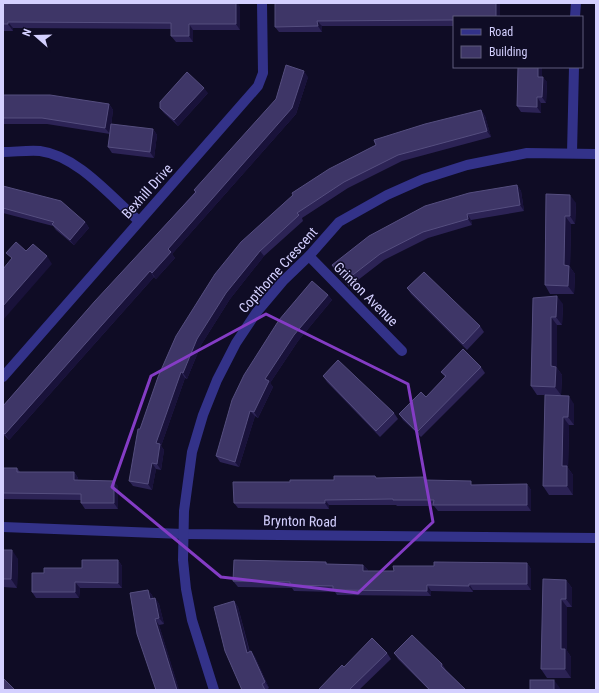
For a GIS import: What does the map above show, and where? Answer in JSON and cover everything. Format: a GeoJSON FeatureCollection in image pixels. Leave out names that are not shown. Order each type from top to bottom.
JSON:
{"type":"FeatureCollection","features":[{"type":"Feature","properties":{"kind":"street","name":"Bexhill Drive"},"geometry":{"type":"LineString","coordinates":[[3,377],[258,86],[263,73],[262,3]]}},
{"type":"Feature","properties":{"kind":"street"},"geometry":{"type":"LineString","coordinates":[[575,16],[576,3]]}},
{"type":"Feature","properties":{"kind":"street"},"geometry":{"type":"LineString","coordinates":[[572,153],[574,68]]}},
{"type":"Feature","properties":{"kind":"street"},"geometry":{"type":"LineString","coordinates":[[3,152],[40,151],[60,156],[78,167],[139,221]]}},
{"type":"Feature","properties":{"kind":"street","name":"Copthorne Crescent"},"geometry":{"type":"LineString","coordinates":[[214,690],[192,620],[185,582],[183,534],[186,489],[192,452],[203,415],[217,380],[236,343],[256,313],[283,281],[309,256],[339,222],[387,195],[423,179],[467,165],[527,153],[596,154]]}},
{"type":"Feature","properties":{"kind":"street","name":"Grinton Avenue"},"geometry":{"type":"LineString","coordinates":[[309,256],[402,351]]}},
{"type":"Feature","properties":{"kind":"street","name":"Brynton Road"},"geometry":{"type":"LineString","coordinates":[[3,527],[183,534],[596,538]]}},
{"type":"Feature","properties":{"kind":"highlighted area"},"geometry":{"type":"Polygon","coordinates":[[[266,314],[408,384],[433,522],[358,593],[221,577],[112,487],[151,376],[266,314]]]}},
{"type":"Feature","properties":{"kind":"building"},"geometry":{"type":"Polygon","coordinates":[[[3,3],[236,3],[236,24],[189,24],[189,36],[171,36],[171,23],[8,22],[8,24],[3,24],[3,3]]]}},
{"type":"Feature","properties":{"kind":"building"},"geometry":{"type":"Polygon","coordinates":[[[275,3],[496,3],[496,16],[453,16],[453,20],[317,21],[318,26],[275,27],[275,3]]]}},
{"type":"Feature","properties":{"kind":"building"},"geometry":{"type":"Polygon","coordinates":[[[286,65],[304,71],[292,108],[168,249],[171,252],[152,273],[150,271],[5,434],[3,432],[3,406],[95,301],[196,192],[194,190],[276,99],[286,65]]]}},
{"type":"Feature","properties":{"kind":"building"},"geometry":{"type":"Polygon","coordinates":[[[518,68],[538,68],[538,77],[543,77],[542,97],[537,97],[537,107],[517,106],[518,68]]]}},
{"type":"Feature","properties":{"kind":"building"},"geometry":{"type":"Polygon","coordinates":[[[187,72],[204,88],[174,120],[160,108],[160,102],[187,72]]]}},
{"type":"Feature","properties":{"kind":"building"},"geometry":{"type":"Polygon","coordinates":[[[3,95],[50,95],[109,104],[105,128],[42,118],[3,118],[3,95]]]}},
{"type":"Feature","properties":{"kind":"building"},"geometry":{"type":"Polygon","coordinates":[[[481,110],[487,131],[398,155],[344,182],[297,213],[299,215],[260,251],[226,293],[197,339],[183,373],[181,372],[156,443],[160,444],[157,464],[152,463],[148,484],[129,481],[138,429],[140,429],[158,377],[176,336],[215,274],[241,242],[293,195],[292,193],[329,169],[376,145],[374,140],[425,124],[481,110]]]}},
{"type":"Feature","properties":{"kind":"building"},"geometry":{"type":"Polygon","coordinates":[[[111,124],[153,129],[150,152],[108,147],[111,124]]]}},
{"type":"Feature","properties":{"kind":"building"},"geometry":{"type":"Polygon","coordinates":[[[517,185],[520,205],[467,214],[468,219],[423,232],[380,254],[345,281],[332,265],[369,236],[425,206],[469,193],[517,185]]]}},
{"type":"Feature","properties":{"kind":"building"},"geometry":{"type":"Polygon","coordinates":[[[3,186],[61,201],[85,222],[70,240],[52,224],[54,222],[3,208],[3,186]]]}},
{"type":"Feature","properties":{"kind":"building"},"geometry":{"type":"Polygon","coordinates":[[[546,194],[570,195],[570,216],[565,216],[564,265],[569,266],[568,286],[545,285],[546,194]]]}},
{"type":"Feature","properties":{"kind":"building"},"geometry":{"type":"Polygon","coordinates":[[[16,242],[26,251],[33,244],[47,256],[3,306],[3,269],[12,258],[6,253],[16,242]]]}},
{"type":"Feature","properties":{"kind":"building"},"geometry":{"type":"Polygon","coordinates":[[[424,272],[480,326],[463,344],[407,288],[424,272]]]}},
{"type":"Feature","properties":{"kind":"building"},"geometry":{"type":"Polygon","coordinates":[[[312,281],[328,295],[294,335],[265,379],[269,381],[254,412],[250,411],[235,462],[216,456],[232,400],[244,375],[279,320],[312,281]]]}},
{"type":"Feature","properties":{"kind":"building"},"geometry":{"type":"Polygon","coordinates":[[[557,296],[556,317],[551,317],[551,366],[556,367],[555,387],[531,386],[533,298],[557,296]]]}},
{"type":"Feature","properties":{"kind":"building"},"geometry":{"type":"Polygon","coordinates":[[[463,349],[481,367],[417,432],[399,414],[421,392],[426,397],[446,376],[441,372],[463,349]]]}},
{"type":"Feature","properties":{"kind":"building"},"geometry":{"type":"Polygon","coordinates":[[[338,360],[394,413],[376,431],[323,376],[338,360]]]}},
{"type":"Feature","properties":{"kind":"building"},"geometry":{"type":"Polygon","coordinates":[[[545,395],[569,396],[568,417],[563,417],[562,466],[567,466],[567,486],[543,486],[545,395]]]}},
{"type":"Feature","properties":{"kind":"building"},"geometry":{"type":"Polygon","coordinates":[[[3,468],[17,468],[17,472],[74,472],[74,480],[114,481],[114,503],[81,503],[81,494],[3,493],[3,468]]]}},
{"type":"Feature","properties":{"kind":"building"},"geometry":{"type":"Polygon","coordinates":[[[334,476],[375,476],[376,478],[425,477],[425,480],[471,481],[471,485],[527,484],[527,505],[433,505],[434,500],[393,499],[325,500],[325,503],[234,503],[233,482],[334,480],[334,476]]]}},
{"type":"Feature","properties":{"kind":"building"},"geometry":{"type":"Polygon","coordinates":[[[3,550],[12,550],[11,579],[3,579],[3,550]]]}},
{"type":"Feature","properties":{"kind":"building"},"geometry":{"type":"Polygon","coordinates":[[[82,560],[118,560],[118,583],[75,582],[75,592],[32,592],[32,573],[44,573],[44,568],[82,568],[82,560]]]}},
{"type":"Feature","properties":{"kind":"building"},"geometry":{"type":"Polygon","coordinates":[[[234,560],[326,562],[326,564],[363,565],[363,571],[394,571],[393,566],[434,566],[434,562],[527,563],[527,584],[469,584],[469,586],[427,585],[427,591],[333,590],[333,586],[290,585],[290,582],[233,581],[234,560]]]}},
{"type":"Feature","properties":{"kind":"building"},"geometry":{"type":"Polygon","coordinates":[[[543,579],[566,580],[566,599],[561,599],[561,649],[565,649],[565,669],[541,669],[543,579]]]}},
{"type":"Feature","properties":{"kind":"building"},"geometry":{"type":"Polygon","coordinates":[[[148,590],[150,599],[155,598],[159,618],[155,619],[177,690],[156,690],[137,634],[130,593],[148,590]]]}},
{"type":"Feature","properties":{"kind":"building"},"geometry":{"type":"Polygon","coordinates":[[[234,601],[247,653],[251,651],[265,682],[262,684],[265,690],[242,690],[225,651],[214,607],[234,601]]]}},
{"type":"Feature","properties":{"kind":"building"},"geometry":{"type":"Polygon","coordinates":[[[412,635],[466,690],[430,690],[394,653],[412,635]]]}},
{"type":"Feature","properties":{"kind":"building"},"geometry":{"type":"Polygon","coordinates":[[[372,638],[387,653],[349,690],[319,689],[342,665],[344,667],[372,638]]]}},
{"type":"Feature","properties":{"kind":"building"},"geometry":{"type":"Polygon","coordinates":[[[3,678],[15,690],[3,690],[3,678]]]}},
{"type":"Feature","properties":{"kind":"building"},"geometry":{"type":"Polygon","coordinates":[[[530,680],[554,680],[554,690],[530,690],[530,680]]]}}]}
